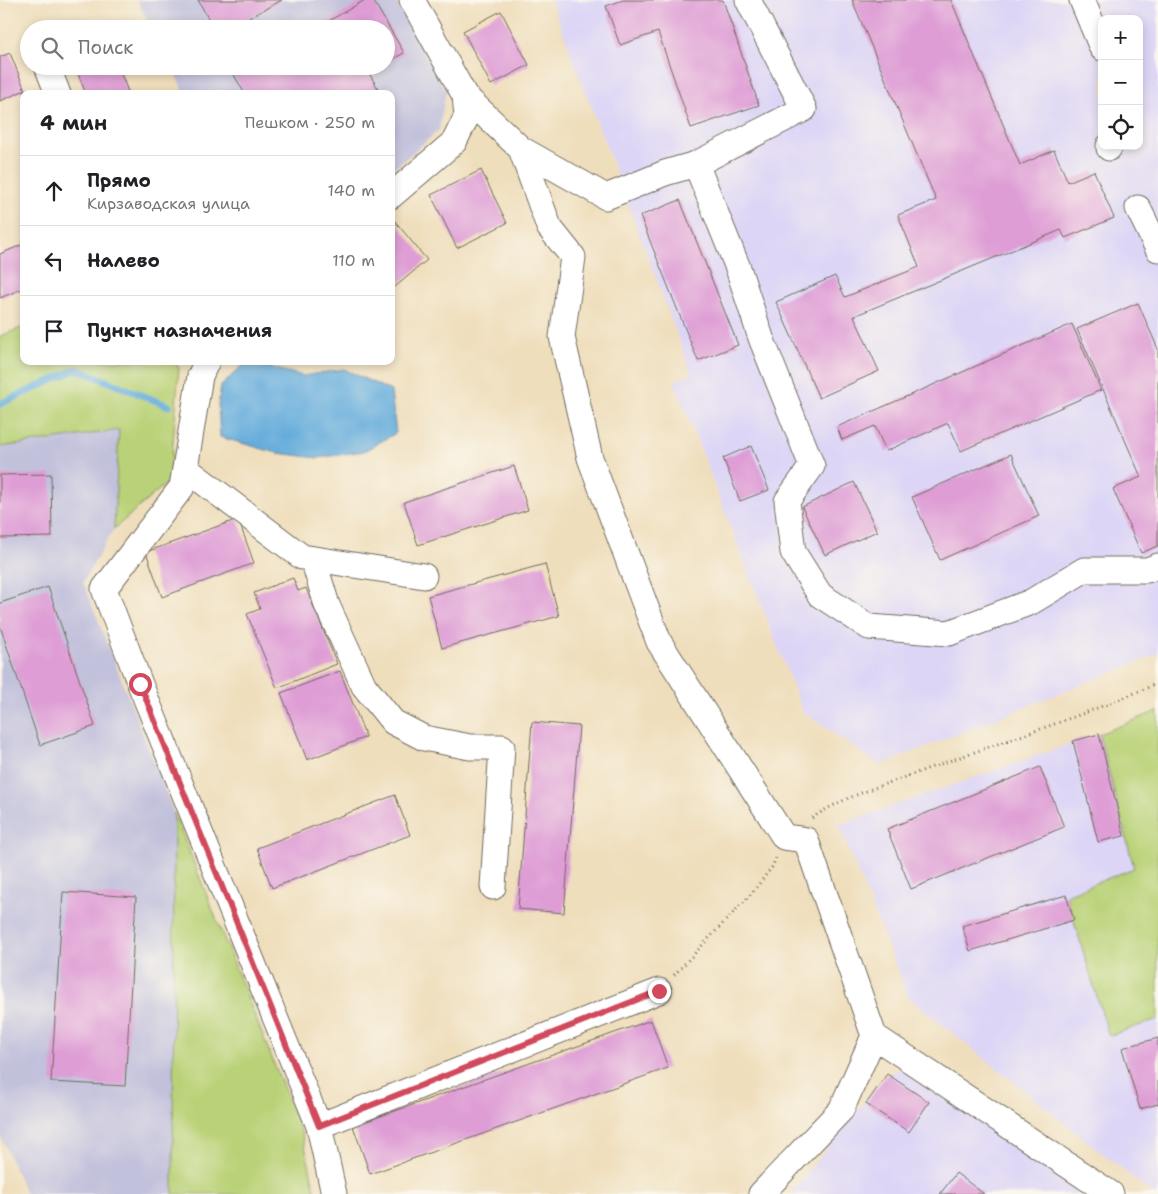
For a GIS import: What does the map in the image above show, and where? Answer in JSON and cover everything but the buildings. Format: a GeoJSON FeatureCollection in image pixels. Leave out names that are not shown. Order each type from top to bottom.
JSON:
{"type":"FeatureCollection","features":[{"type":"Feature","properties":{"kind":"street"},"geometry":{"type":"LineString","coordinates":[[412,0],[465,96],[520,150],[606,197],[696,164],[804,109],[748,0]]}},
{"type":"Feature","properties":{"kind":"street"},"geometry":{"type":"LineString","coordinates":[[1082,0],[1098,38]]}},
{"type":"Feature","properties":{"kind":"street"},"geometry":{"type":"LineString","coordinates":[[51,75],[56,90]]}},
{"type":"Feature","properties":{"kind":"street"},"geometry":{"type":"LineString","coordinates":[[395,193],[454,142],[467,116],[465,96]]}},
{"type":"Feature","properties":{"kind":"street"},"geometry":{"type":"LineString","coordinates":[[520,150],[549,227],[573,257],[562,337],[590,458],[660,642],[784,837],[806,840],[874,1036],[1111,1194]]}},
{"type":"Feature","properties":{"kind":"street"},"geometry":{"type":"LineString","coordinates":[[696,164],[738,268],[761,338],[812,466],[787,500],[793,552],[820,594],[869,627],[949,632],[1031,602],[1084,570],[1147,570],[1158,566]]}},
{"type":"Feature","properties":{"kind":"street"},"geometry":{"type":"LineString","coordinates":[[1138,208],[1158,249]]}},
{"type":"Feature","properties":{"kind":"street"},"geometry":{"type":"LineString","coordinates":[[199,366],[182,487],[104,589],[140,684],[319,1126],[334,1194]]}},
{"type":"Feature","properties":{"kind":"street"},"geometry":{"type":"LineString","coordinates":[[185,468],[302,557],[424,576]]}},
{"type":"Feature","properties":{"kind":"street"},"geometry":{"type":"LineString","coordinates":[[313,559],[328,605],[364,686],[393,722],[424,738],[470,747],[502,747],[493,887]]}},
{"type":"Feature","properties":{"kind":"street"},"geometry":{"type":"LineString","coordinates":[[319,1126],[659,991]]}},
{"type":"Feature","properties":{"kind":"street"},"geometry":{"type":"LineString","coordinates":[[760,1194],[841,1110],[874,1036]]}},
{"type":"Feature","properties":{"kind":"path"},"geometry":{"type":"LineString","coordinates":[[659,991],[752,893],[772,867],[784,837],[823,811],[866,792],[968,754],[1046,728],[1158,683]]}},
{"type":"Feature","properties":{"kind":"shaded area"},"geometry":{"type":"Polygon","coordinates":[[[137,0],[395,0],[446,91],[439,130],[395,168],[395,90],[183,90],[176,75],[395,75],[395,20],[147,20],[137,0]]]}},
{"type":"Feature","properties":{"kind":"shaded area"},"geometry":{"type":"Polygon","coordinates":[[[551,0],[1158,0],[1158,654],[880,765],[803,712],[674,381],[692,374],[551,0]]]}},
{"type":"Feature","properties":{"kind":"shaded area"},"geometry":{"type":"Polygon","coordinates":[[[119,430],[114,529],[83,582],[174,813],[173,1194],[26,1194],[0,1135],[0,447],[119,430]]]}},
{"type":"Feature","properties":{"kind":"shaded area"},"geometry":{"type":"Polygon","coordinates":[[[1099,734],[1134,868],[1067,895],[1109,1036],[1158,1019],[1158,1194],[1153,1194],[909,998],[839,825],[1099,734]]]}},
{"type":"Feature","properties":{"kind":"shaded area"},"geometry":{"type":"Polygon","coordinates":[[[905,1068],[1088,1194],[790,1194],[887,1074],[905,1068]]]}},
{"type":"Feature","properties":{"kind":"green space"},"geometry":{"type":"Polygon","coordinates":[[[20,328],[20,365],[177,365],[179,368],[170,480],[114,529],[119,430],[0,447],[0,336],[20,328]]]}},
{"type":"Feature","properties":{"kind":"green space"},"geometry":{"type":"Polygon","coordinates":[[[1158,711],[1158,1019],[1109,1036],[1066,895],[1134,868],[1099,734],[1158,711]]]}},
{"type":"Feature","properties":{"kind":"green space"},"geometry":{"type":"Polygon","coordinates":[[[174,813],[302,1134],[316,1194],[173,1194],[174,813]]]}},
{"type":"Feature","properties":{"kind":"water"},"geometry":{"type":"Polygon","coordinates":[[[243,365],[262,365],[303,376],[344,369],[391,391],[396,433],[364,451],[318,458],[277,453],[220,437],[218,405],[221,386],[243,365]]]}},
{"type":"Feature","properties":{"kind":"waterway"},"geometry":{"type":"LineString","coordinates":[[0,404],[77,369],[169,406]]}},
{"type":"Feature","properties":{"kind":"route"},"geometry":{"type":"LineString","coordinates":[[140,684],[319,1126],[659,991]]}}]}
